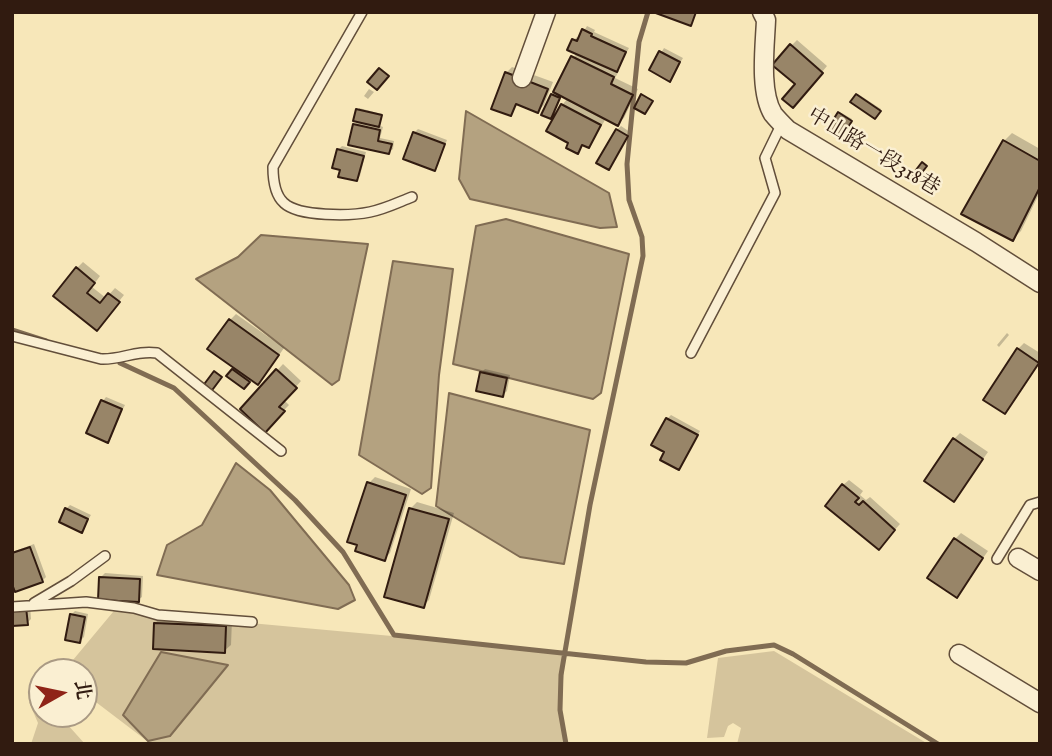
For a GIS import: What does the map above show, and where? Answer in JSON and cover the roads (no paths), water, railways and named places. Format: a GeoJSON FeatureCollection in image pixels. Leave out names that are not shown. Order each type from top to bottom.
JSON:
{"type":"FeatureCollection","features":[{"type":"Feature","properties":{"kind":"street"},"geometry":{"type":"LineString","coordinates":[[522,78],[546,12]]}},
{"type":"Feature","properties":{"kind":"street","name":"中山路一段318巷"},"geometry":{"type":"LineString","coordinates":[[762,12],[766,20],[765,80],[773,113],[788,130],[1040,283]]}},
{"type":"Feature","properties":{"kind":"street"},"geometry":{"type":"LineString","coordinates":[[1018,558],[1040,571]]}},
{"type":"Feature","properties":{"kind":"street"},"geometry":{"type":"LineString","coordinates":[[959,654],[1040,703]]}},
{"type":"Feature","properties":{"kind":"lane"},"geometry":{"type":"LineString","coordinates":[[362,12],[272,167],[274,183],[282,202],[295,210],[316,214],[369,212],[412,197]]}},
{"type":"Feature","properties":{"kind":"lane"},"geometry":{"type":"LineString","coordinates":[[691,353],[775,194],[765,158],[782,123]]}},
{"type":"Feature","properties":{"kind":"lane"},"geometry":{"type":"LineString","coordinates":[[12,337],[101,359],[116,360],[133,352],[157,352],[281,451]]}},
{"type":"Feature","properties":{"kind":"lane"},"geometry":{"type":"LineString","coordinates":[[998,559],[1030,505],[1040,502]]}},
{"type":"Feature","properties":{"kind":"lane"},"geometry":{"type":"LineString","coordinates":[[30,606],[105,556]]}},
{"type":"Feature","properties":{"kind":"lane"},"geometry":{"type":"LineString","coordinates":[[12,607],[86,602],[134,608],[158,615],[252,622]]}},
{"type":"Feature","properties":{"kind":"waterway"},"geometry":{"type":"LineString","coordinates":[[566,744],[560,710],[561,675],[590,505],[643,256],[642,237],[629,200],[627,164],[639,42],[648,12]]}},
{"type":"Feature","properties":{"kind":"waterway"},"geometry":{"type":"LineString","coordinates":[[12,330],[46,341]]}},
{"type":"Feature","properties":{"kind":"waterway"},"geometry":{"type":"LineString","coordinates":[[120,363],[174,388],[295,500],[343,552],[394,635],[646,662],[686,663],[726,651],[774,645],[793,654],[938,744]]}}]}
